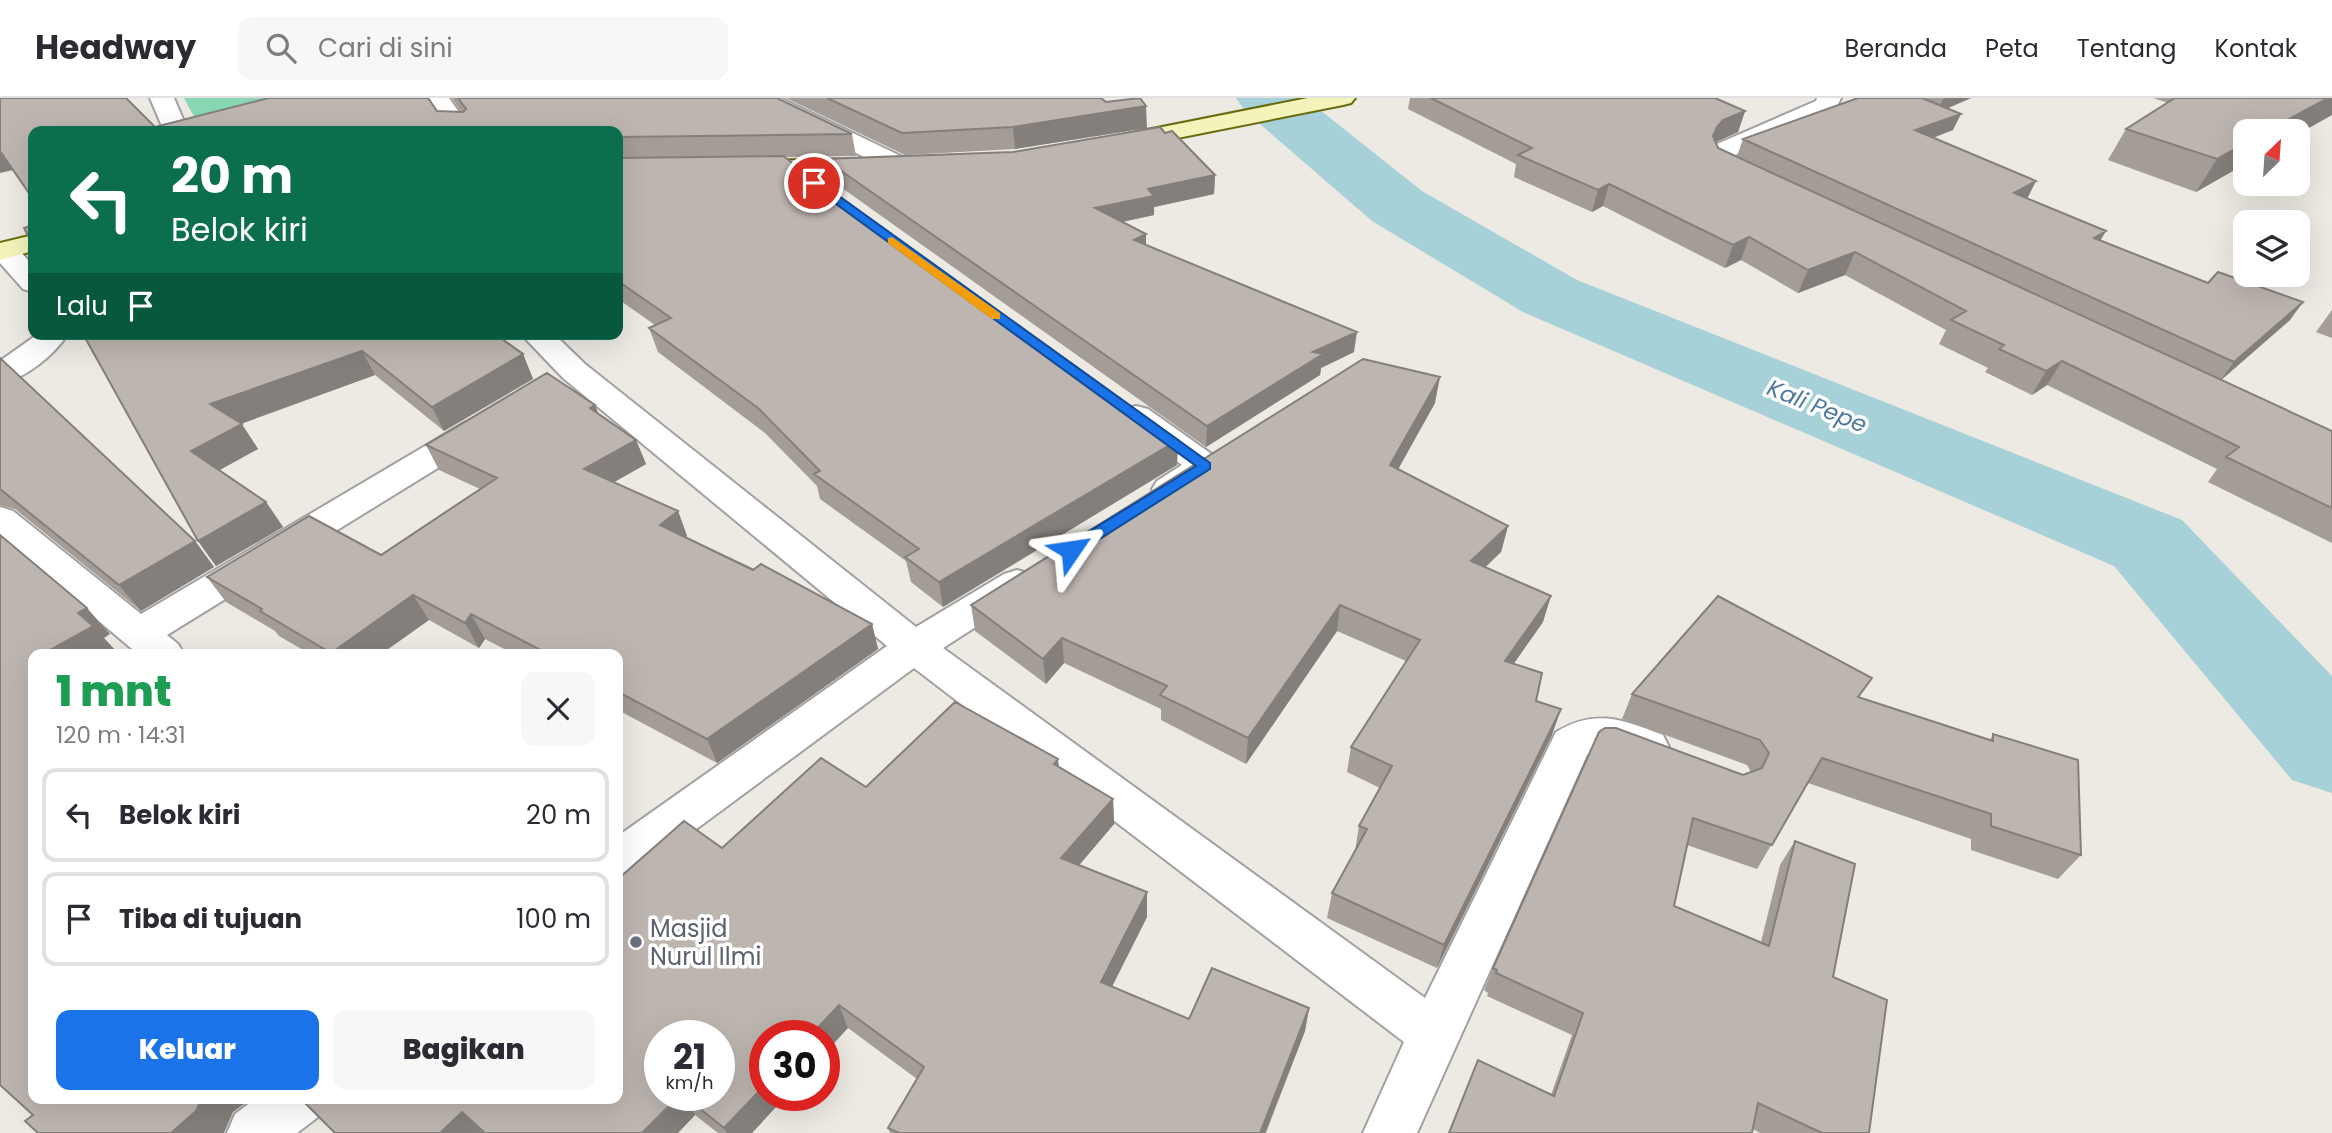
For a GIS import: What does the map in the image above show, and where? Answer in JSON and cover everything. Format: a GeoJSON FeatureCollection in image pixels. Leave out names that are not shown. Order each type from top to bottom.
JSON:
{"type":"FeatureCollection","features":[{"type":"Feature","properties":{"kind":"main road"},"geometry":{"type":"LineString","coordinates":[[1104,146],[1337,99]]}},
{"type":"Feature","properties":{"kind":"main road"},"geometry":{"type":"LineString","coordinates":[[725,169],[914,166]]}},
{"type":"Feature","properties":{"kind":"main road"},"geometry":{"type":"LineString","coordinates":[[2,252],[28,244]]}},
{"type":"Feature","properties":{"kind":"street"},"geometry":{"type":"LineString","coordinates":[[162,98],[183,126]]}},
{"type":"Feature","properties":{"kind":"street"},"geometry":{"type":"LineString","coordinates":[[437,98],[457,126]]}},
{"type":"Feature","properties":{"kind":"street"},"geometry":{"type":"LineString","coordinates":[[761,98],[914,166]]}},
{"type":"Feature","properties":{"kind":"street"},"geometry":{"type":"LineString","coordinates":[[1782,193],[1732,170],[1721,163],[1721,155],[1726,149],[1827,105],[1829,98]]}},
{"type":"Feature","properties":{"kind":"street"},"geometry":{"type":"LineString","coordinates":[[794,168],[837,200]]}},
{"type":"Feature","properties":{"kind":"street"},"geometry":{"type":"LineString","coordinates":[[2,252],[28,279]]}},
{"type":"Feature","properties":{"kind":"street"},"geometry":{"type":"LineString","coordinates":[[0,375],[49,340]]}},
{"type":"Feature","properties":{"kind":"street"},"geometry":{"type":"LineString","coordinates":[[540,340],[562,378],[914,647],[1434,1034]]}},
{"type":"Feature","properties":{"kind":"street"},"geometry":{"type":"LineString","coordinates":[[1107,396],[1216,459],[1147,502]]}},
{"type":"Feature","properties":{"kind":"street"},"geometry":{"type":"LineString","coordinates":[[0,519],[152,644],[503,414]]}},
{"type":"Feature","properties":{"kind":"street"},"geometry":{"type":"LineString","coordinates":[[623,857],[914,647],[1042,568]]}},
{"type":"Feature","properties":{"kind":"street"},"geometry":{"type":"LineString","coordinates":[[1390,1133],[1570,744],[1585,734],[1608,733],[1682,760]]}},
{"type":"Feature","properties":{"kind":"green space"},"geometry":{"type":"Polygon","coordinates":[[[184,98],[303,98],[197,122],[184,98]]]}},
{"type":"Feature","properties":{"kind":"building"},"geometry":{"type":"Polygon","coordinates":[[[0,98],[126,98],[154,126],[28,126],[28,192],[0,151],[0,98]]]}},
{"type":"Feature","properties":{"kind":"building"},"geometry":{"type":"Polygon","coordinates":[[[269,98],[428,98],[437,111],[463,112],[466,109],[458,98],[777,98],[852,134],[623,137],[623,126],[159,126],[269,98]]]}},
{"type":"Feature","properties":{"kind":"building"},"geometry":{"type":"Polygon","coordinates":[[[827,98],[1101,98],[1106,102],[1140,98],[1146,106],[1013,127],[902,133],[827,98]]]}},
{"type":"Feature","properties":{"kind":"building"},"geometry":{"type":"Polygon","coordinates":[[[1431,98],[1715,98],[1745,111],[1723,120],[1717,127],[1713,136],[1718,148],[2332,431],[2332,508],[2226,457],[2239,447],[2062,361],[2046,371],[1999,349],[2004,345],[1951,320],[1966,311],[1855,252],[1808,270],[1749,237],[1733,245],[1609,184],[1598,190],[1518,155],[1532,148],[1431,98]]]}},
{"type":"Feature","properties":{"kind":"building"},"geometry":{"type":"Polygon","coordinates":[[[1858,98],[1922,98],[1961,114],[1915,130],[2036,181],[2014,193],[2106,231],[2094,238],[2208,283],[2218,272],[2233,277],[2233,287],[2260,287],[2303,302],[2234,362],[1743,139],[1858,98]]]}},
{"type":"Feature","properties":{"kind":"building"},"geometry":{"type":"Polygon","coordinates":[[[2175,98],[2328,98],[2289,119],[2233,119],[2233,150],[2217,159],[2126,129],[2175,98]]]}},
{"type":"Feature","properties":{"kind":"building"},"geometry":{"type":"Polygon","coordinates":[[[1160,127],[1165,133],[1172,131],[1215,175],[1148,189],[1154,196],[1095,208],[1146,234],[1134,240],[1357,332],[1313,352],[1323,354],[1207,426],[824,159],[1013,152],[1160,127]]]}},
{"type":"Feature","properties":{"kind":"building"},"geometry":{"type":"Polygon","coordinates":[[[783,156],[1178,440],[939,582],[905,557],[919,549],[814,474],[820,471],[758,408],[649,328],[671,318],[623,284],[623,158],[783,156]]]}},
{"type":"Feature","properties":{"kind":"building"},"geometry":{"type":"Polygon","coordinates":[[[86,340],[503,340],[523,354],[432,407],[362,351],[210,404],[242,424],[191,451],[266,502],[198,541],[86,340]]]}},
{"type":"Feature","properties":{"kind":"building"},"geometry":{"type":"Polygon","coordinates":[[[0,358],[195,541],[119,585],[0,489],[0,358]]]}},
{"type":"Feature","properties":{"kind":"building"},"geometry":{"type":"Polygon","coordinates":[[[1363,359],[1440,377],[1390,465],[1508,526],[1471,561],[1551,596],[1505,661],[1542,673],[1536,701],[1561,709],[1444,945],[1332,893],[1367,829],[1359,826],[1392,766],[1351,747],[1420,640],[1340,605],[1248,738],[1160,695],[1167,686],[1062,638],[1043,659],[971,605],[1363,359]]]}},
{"type":"Feature","properties":{"kind":"building"},"geometry":{"type":"Polygon","coordinates":[[[547,373],[595,405],[590,408],[636,440],[584,469],[678,511],[660,525],[753,570],[761,564],[872,624],[707,739],[623,695],[623,649],[538,649],[471,614],[465,623],[413,595],[337,649],[324,649],[207,577],[309,516],[381,555],[497,478],[426,445],[547,373]]]}},
{"type":"Feature","properties":{"kind":"building"},"geometry":{"type":"Polygon","coordinates":[[[0,535],[87,608],[78,613],[93,626],[52,649],[28,649],[28,1104],[200,1104],[196,1111],[171,1133],[38,1133],[25,1121],[33,1115],[0,1085],[0,535]]]}},
{"type":"Feature","properties":{"kind":"building"},"geometry":{"type":"Polygon","coordinates":[[[1718,596],[1872,678],[1858,697],[1993,741],[1993,734],[2078,760],[2081,855],[1991,826],[1991,814],[1822,758],[1772,845],[1693,818],[1674,906],[1769,946],[1795,841],[1855,864],[1833,977],[1887,1000],[1869,1133],[1822,1133],[1758,1103],[1752,1133],[1449,1133],[1478,1060],[1554,1096],[1583,1013],[1496,973],[1497,970],[1493,968],[1599,732],[1605,728],[1616,728],[1743,775],[1762,768],[1769,753],[1760,740],[1632,694],[1718,596]]]}},
{"type":"Feature","properties":{"kind":"building"},"geometry":{"type":"Polygon","coordinates":[[[955,702],[1058,759],[1054,764],[1113,799],[1061,858],[1147,892],[1101,982],[1189,1019],[1212,968],[1309,1008],[1260,1133],[899,1133],[888,1128],[924,1067],[839,1005],[825,1020],[749,1020],[749,1102],[724,1128],[703,1111],[735,1111],[735,1020],[644,1020],[644,1111],[664,1111],[642,1133],[485,1133],[462,1112],[440,1133],[335,1133],[306,1104],[623,1104],[623,875],[684,821],[722,848],[821,758],[866,787],[955,702]]]}},
{"type":"Feature","properties":{"kind":"waterway","name":"Kali Pepe"},"geometry":{"type":"LineString","coordinates":[[1267,98],[1397,206],[1550,296],[2148,543],[2332,749]]}},
{"type":"Feature","properties":{"kind":"slow traffic"},"geometry":{"type":"LineString","coordinates":[[892,240],[996,316]]}},
{"type":"Feature","properties":{"kind":"place","name":"Masjid Nurul Ilmi"},"geometry":{"type":"Point","coordinates":[636,942]}},
{"type":"Feature","properties":{"kind":"route"},"geometry":{"type":"LineString","coordinates":[[814,183],[1205,466],[1071,550]]}}]}
